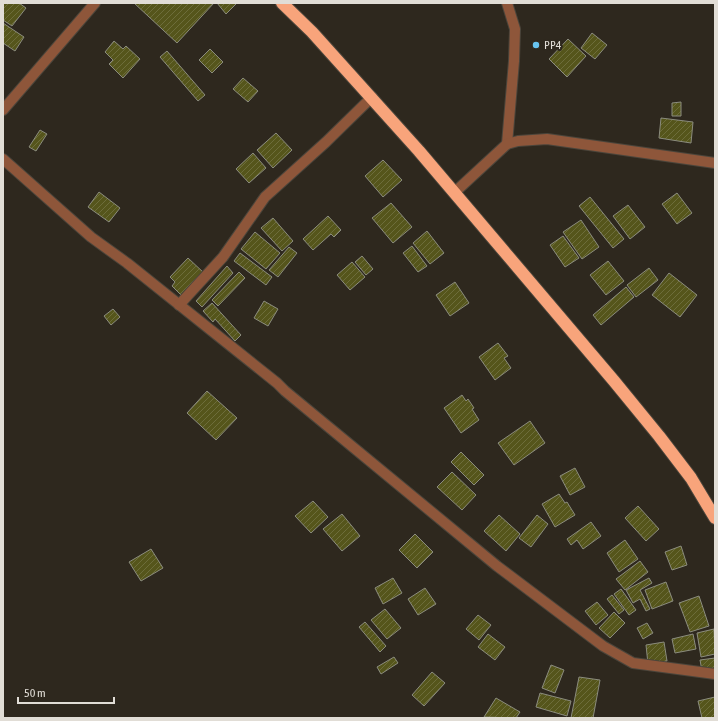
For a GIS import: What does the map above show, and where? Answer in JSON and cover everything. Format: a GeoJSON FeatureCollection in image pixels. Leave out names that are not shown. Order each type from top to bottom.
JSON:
{"type":"FeatureCollection","features":[{"type":"Feature","properties":{"kind":"highway"},"geometry":{"type":"LineString","coordinates":[[282,3],[312,32],[455,192],[659,436],[691,478],[715,518]]}},
{"type":"Feature","properties":{"kind":"street"},"geometry":{"type":"LineString","coordinates":[[3,110],[95,3]]}},
{"type":"Feature","properties":{"kind":"street"},"geometry":{"type":"LineString","coordinates":[[507,3],[515,29],[514,61],[507,144]]}},
{"type":"Feature","properties":{"kind":"street"},"geometry":{"type":"LineString","coordinates":[[179,304],[223,257],[264,197],[326,142],[372,98]]}},
{"type":"Feature","properties":{"kind":"street"},"geometry":{"type":"LineString","coordinates":[[455,192],[507,144],[518,141],[547,139],[715,163]]}},
{"type":"Feature","properties":{"kind":"street"},"geometry":{"type":"LineString","coordinates":[[3,159],[91,237],[127,263],[277,383],[485,556],[603,646],[632,663],[715,674]]}},
{"type":"Feature","properties":{"kind":"building"},"geometry":{"type":"Polygon","coordinates":[[[4,3],[19,3],[26,8],[12,26],[3,20],[4,3]]]}},
{"type":"Feature","properties":{"kind":"building"},"geometry":{"type":"Polygon","coordinates":[[[134,3],[214,3],[177,43],[134,3]]]}},
{"type":"Feature","properties":{"kind":"building"},"geometry":{"type":"Polygon","coordinates":[[[217,3],[237,3],[226,14],[217,3]]]}},
{"type":"Feature","properties":{"kind":"building"},"geometry":{"type":"Polygon","coordinates":[[[3,23],[24,37],[15,51],[3,43],[3,23]]]}},
{"type":"Feature","properties":{"kind":"building"},"geometry":{"type":"Polygon","coordinates":[[[592,33],[607,45],[595,59],[581,48],[592,33]]]}},
{"type":"Feature","properties":{"kind":"building"},"geometry":{"type":"Polygon","coordinates":[[[568,39],[586,56],[567,77],[549,59],[568,39]]]}},
{"type":"Feature","properties":{"kind":"building"},"geometry":{"type":"Polygon","coordinates":[[[114,41],[123,49],[126,46],[140,59],[123,78],[109,64],[113,60],[105,52],[114,41]]]}},
{"type":"Feature","properties":{"kind":"building"},"geometry":{"type":"Polygon","coordinates":[[[210,49],[223,62],[212,73],[199,60],[210,49]]]}},
{"type":"Feature","properties":{"kind":"building"},"geometry":{"type":"Polygon","coordinates":[[[167,51],[205,95],[198,101],[160,57],[167,51]]]}},
{"type":"Feature","properties":{"kind":"building"},"geometry":{"type":"Polygon","coordinates":[[[243,78],[258,91],[248,102],[233,89],[243,78]]]}},
{"type":"Feature","properties":{"kind":"building"},"geometry":{"type":"Polygon","coordinates":[[[681,102],[681,116],[672,116],[672,103],[681,102]]]}},
{"type":"Feature","properties":{"kind":"building"},"geometry":{"type":"Polygon","coordinates":[[[661,118],[693,122],[691,143],[659,138],[661,118]]]}},
{"type":"Feature","properties":{"kind":"building"},"geometry":{"type":"Polygon","coordinates":[[[40,130],[47,134],[36,151],[29,147],[40,130]]]}},
{"type":"Feature","properties":{"kind":"building"},"geometry":{"type":"Polygon","coordinates":[[[276,133],[292,150],[273,168],[257,150],[276,133]]]}},
{"type":"Feature","properties":{"kind":"building"},"geometry":{"type":"Polygon","coordinates":[[[253,153],[266,168],[249,183],[236,169],[253,153]]]}},
{"type":"Feature","properties":{"kind":"building"},"geometry":{"type":"Polygon","coordinates":[[[383,160],[402,180],[383,197],[365,176],[383,160]]]}},
{"type":"Feature","properties":{"kind":"building"},"geometry":{"type":"Polygon","coordinates":[[[99,192],[120,208],[109,222],[88,207],[99,192]]]}},
{"type":"Feature","properties":{"kind":"building"},"geometry":{"type":"Polygon","coordinates":[[[677,193],[692,213],[677,224],[662,204],[677,193]]]}},
{"type":"Feature","properties":{"kind":"building"},"geometry":{"type":"Polygon","coordinates":[[[590,197],[624,239],[613,248],[579,206],[590,197]]]}},
{"type":"Feature","properties":{"kind":"building"},"geometry":{"type":"Polygon","coordinates":[[[391,203],[412,227],[393,243],[372,218],[391,203]]]}},
{"type":"Feature","properties":{"kind":"building"},"geometry":{"type":"Polygon","coordinates":[[[628,205],[645,227],[630,239],[613,216],[628,205]]]}},
{"type":"Feature","properties":{"kind":"building"},"geometry":{"type":"Polygon","coordinates":[[[328,216],[341,230],[334,237],[331,234],[313,250],[303,239],[328,216]]]}},
{"type":"Feature","properties":{"kind":"building"},"geometry":{"type":"Polygon","coordinates":[[[273,218],[293,241],[282,251],[261,228],[273,218]]]}},
{"type":"Feature","properties":{"kind":"building"},"geometry":{"type":"Polygon","coordinates":[[[581,220],[599,247],[582,259],[563,232],[581,220]]]}},
{"type":"Feature","properties":{"kind":"building"},"geometry":{"type":"Polygon","coordinates":[[[427,231],[444,253],[430,264],[413,243],[427,231]]]}},
{"type":"Feature","properties":{"kind":"building"},"geometry":{"type":"Polygon","coordinates":[[[255,232],[280,253],[266,269],[241,249],[255,232]]]}},
{"type":"Feature","properties":{"kind":"building"},"geometry":{"type":"Polygon","coordinates":[[[563,236],[579,258],[565,267],[550,245],[563,236]]]}},
{"type":"Feature","properties":{"kind":"building"},"geometry":{"type":"Polygon","coordinates":[[[412,246],[427,266],[418,272],[403,253],[412,246]]]}},
{"type":"Feature","properties":{"kind":"building"},"geometry":{"type":"Polygon","coordinates":[[[289,247],[297,253],[278,277],[269,270],[289,247]]]}},
{"type":"Feature","properties":{"kind":"building"},"geometry":{"type":"Polygon","coordinates":[[[240,253],[272,277],[266,285],[234,261],[240,253]]]}},
{"type":"Feature","properties":{"kind":"building"},"geometry":{"type":"Polygon","coordinates":[[[362,256],[373,269],[366,275],[355,262],[362,256]]]}},
{"type":"Feature","properties":{"kind":"building"},"geometry":{"type":"Polygon","coordinates":[[[188,258],[204,273],[182,296],[172,286],[175,282],[170,277],[188,258]]]}},
{"type":"Feature","properties":{"kind":"building"},"geometry":{"type":"Polygon","coordinates":[[[608,261],[624,281],[606,295],[590,275],[608,261]]]}},
{"type":"Feature","properties":{"kind":"building"},"geometry":{"type":"Polygon","coordinates":[[[352,262],[365,277],[350,290],[337,275],[352,262]]]}},
{"type":"Feature","properties":{"kind":"building"},"geometry":{"type":"Polygon","coordinates":[[[227,266],[233,273],[202,307],[196,301],[227,266]]]}},
{"type":"Feature","properties":{"kind":"building"},"geometry":{"type":"Polygon","coordinates":[[[649,268],[658,280],[636,297],[627,285],[649,268]]]}},
{"type":"Feature","properties":{"kind":"building"},"geometry":{"type":"Polygon","coordinates":[[[239,272],[245,278],[218,306],[212,300],[239,272]]]}},
{"type":"Feature","properties":{"kind":"building"},"geometry":{"type":"Polygon","coordinates":[[[669,273],[697,295],[680,317],[652,295],[669,273]]]}},
{"type":"Feature","properties":{"kind":"building"},"geometry":{"type":"Polygon","coordinates":[[[455,282],[469,303],[450,316],[436,295],[455,282]]]}},
{"type":"Feature","properties":{"kind":"building"},"geometry":{"type":"Polygon","coordinates":[[[626,287],[634,297],[601,325],[593,315],[626,287]]]}},
{"type":"Feature","properties":{"kind":"building"},"geometry":{"type":"Polygon","coordinates":[[[264,301],[278,309],[268,326],[254,318],[264,301]]]}},
{"type":"Feature","properties":{"kind":"building"},"geometry":{"type":"Polygon","coordinates":[[[212,303],[241,335],[235,341],[215,319],[213,322],[203,311],[212,303]]]}},
{"type":"Feature","properties":{"kind":"building"},"geometry":{"type":"Polygon","coordinates":[[[113,309],[120,317],[111,325],[104,316],[113,309]]]}},
{"type":"Feature","properties":{"kind":"building"},"geometry":{"type":"Polygon","coordinates":[[[498,343],[508,356],[504,358],[511,368],[495,380],[479,357],[498,343]]]}},
{"type":"Feature","properties":{"kind":"building"},"geometry":{"type":"Polygon","coordinates":[[[207,391],[237,418],[216,440],[187,413],[207,391]]]}},
{"type":"Feature","properties":{"kind":"building"},"geometry":{"type":"Polygon","coordinates":[[[462,395],[466,401],[468,399],[479,420],[461,433],[444,408],[462,395]]]}},
{"type":"Feature","properties":{"kind":"building"},"geometry":{"type":"Polygon","coordinates":[[[530,421],[545,443],[514,465],[498,443],[530,421]]]}},
{"type":"Feature","properties":{"kind":"building"},"geometry":{"type":"Polygon","coordinates":[[[461,452],[484,475],[474,485],[451,462],[461,452]]]}},
{"type":"Feature","properties":{"kind":"building"},"geometry":{"type":"Polygon","coordinates":[[[575,468],[585,487],[570,495],[560,476],[575,468]]]}},
{"type":"Feature","properties":{"kind":"building"},"geometry":{"type":"Polygon","coordinates":[[[452,472],[476,495],[462,510],[437,487],[452,472]]]}},
{"type":"Feature","properties":{"kind":"building"},"geometry":{"type":"Polygon","coordinates":[[[559,494],[565,503],[567,502],[575,515],[555,527],[542,504],[559,494]]]}},
{"type":"Feature","properties":{"kind":"building"},"geometry":{"type":"Polygon","coordinates":[[[313,501],[328,517],[311,533],[295,516],[313,501]]]}},
{"type":"Feature","properties":{"kind":"building"},"geometry":{"type":"Polygon","coordinates":[[[638,506],[659,529],[646,541],[625,518],[638,506]]]}},
{"type":"Feature","properties":{"kind":"building"},"geometry":{"type":"Polygon","coordinates":[[[342,514],[360,536],[342,551],[323,529],[342,514]]]}},
{"type":"Feature","properties":{"kind":"building"},"geometry":{"type":"Polygon","coordinates":[[[499,515],[520,534],[506,551],[484,531],[499,515]]]}},
{"type":"Feature","properties":{"kind":"building"},"geometry":{"type":"Polygon","coordinates":[[[537,515],[548,524],[531,547],[519,538],[537,515]]]}},
{"type":"Feature","properties":{"kind":"building"},"geometry":{"type":"Polygon","coordinates":[[[591,522],[601,536],[583,549],[577,540],[571,545],[567,539],[591,522]]]}},
{"type":"Feature","properties":{"kind":"building"},"geometry":{"type":"Polygon","coordinates":[[[415,534],[433,552],[417,568],[399,550],[415,534]]]}},
{"type":"Feature","properties":{"kind":"building"},"geometry":{"type":"Polygon","coordinates":[[[625,540],[638,559],[619,572],[607,553],[625,540]]]}},
{"type":"Feature","properties":{"kind":"building"},"geometry":{"type":"Polygon","coordinates":[[[681,546],[687,565],[672,570],[665,552],[681,546]]]}},
{"type":"Feature","properties":{"kind":"building"},"geometry":{"type":"Polygon","coordinates":[[[151,549],[163,568],[141,581],[129,562],[151,549]]]}},
{"type":"Feature","properties":{"kind":"building"},"geometry":{"type":"Polygon","coordinates":[[[640,561],[648,572],[625,590],[616,579],[640,561]]]}},
{"type":"Feature","properties":{"kind":"building"},"geometry":{"type":"Polygon","coordinates":[[[393,578],[402,593],[383,604],[375,588],[393,578]]]}},
{"type":"Feature","properties":{"kind":"building"},"geometry":{"type":"Polygon","coordinates":[[[649,578],[652,583],[640,590],[650,609],[646,611],[640,599],[633,603],[626,590],[649,578]]]}},
{"type":"Feature","properties":{"kind":"building"},"geometry":{"type":"Polygon","coordinates":[[[666,582],[673,601],[652,609],[645,590],[666,582]]]}},
{"type":"Feature","properties":{"kind":"building"},"geometry":{"type":"Polygon","coordinates":[[[425,588],[436,604],[418,615],[408,599],[425,588]]]}},
{"type":"Feature","properties":{"kind":"building"},"geometry":{"type":"Polygon","coordinates":[[[621,589],[636,610],[629,615],[614,594],[621,589]]]}},
{"type":"Feature","properties":{"kind":"building"},"geometry":{"type":"Polygon","coordinates":[[[612,595],[624,610],[619,614],[607,599],[612,595]]]}},
{"type":"Feature","properties":{"kind":"building"},"geometry":{"type":"Polygon","coordinates":[[[699,596],[709,626],[690,632],[679,603],[699,596]]]}},
{"type":"Feature","properties":{"kind":"building"},"geometry":{"type":"Polygon","coordinates":[[[597,602],[608,615],[596,625],[585,611],[597,602]]]}},
{"type":"Feature","properties":{"kind":"building"},"geometry":{"type":"Polygon","coordinates":[[[385,609],[401,628],[387,639],[371,620],[385,609]]]}},
{"type":"Feature","properties":{"kind":"building"},"geometry":{"type":"Polygon","coordinates":[[[614,612],[625,623],[610,638],[599,628],[614,612]]]}},
{"type":"Feature","properties":{"kind":"building"},"geometry":{"type":"Polygon","coordinates":[[[478,615],[491,625],[479,640],[466,629],[478,615]]]}},
{"type":"Feature","properties":{"kind":"building"},"geometry":{"type":"Polygon","coordinates":[[[365,622],[386,646],[380,652],[359,627],[365,622]]]}},
{"type":"Feature","properties":{"kind":"building"},"geometry":{"type":"Polygon","coordinates":[[[647,623],[653,633],[643,639],[637,628],[647,623]]]}},
{"type":"Feature","properties":{"kind":"building"},"geometry":{"type":"Polygon","coordinates":[[[714,629],[715,654],[701,657],[697,633],[714,629]]]}},
{"type":"Feature","properties":{"kind":"building"},"geometry":{"type":"Polygon","coordinates":[[[488,634],[505,647],[495,660],[478,647],[488,634]]]}},
{"type":"Feature","properties":{"kind":"building"},"geometry":{"type":"Polygon","coordinates":[[[693,634],[696,649],[675,653],[672,639],[693,634]]]}},
{"type":"Feature","properties":{"kind":"building"},"geometry":{"type":"Polygon","coordinates":[[[664,642],[667,661],[648,664],[646,645],[664,642]]]}},
{"type":"Feature","properties":{"kind":"building"},"geometry":{"type":"Polygon","coordinates":[[[394,657],[398,663],[381,674],[377,667],[394,657]]]}},
{"type":"Feature","properties":{"kind":"building"},"geometry":{"type":"Polygon","coordinates":[[[715,658],[715,670],[702,671],[700,660],[715,658]]]}},
{"type":"Feature","properties":{"kind":"building"},"geometry":{"type":"Polygon","coordinates":[[[551,665],[564,670],[555,693],[542,688],[551,665]]]}},
{"type":"Feature","properties":{"kind":"building"},"geometry":{"type":"Polygon","coordinates":[[[432,672],[445,683],[424,706],[412,695],[432,672]]]}},
{"type":"Feature","properties":{"kind":"building"},"geometry":{"type":"Polygon","coordinates":[[[579,677],[600,680],[593,718],[571,718],[579,677]]]}},
{"type":"Feature","properties":{"kind":"building"},"geometry":{"type":"Polygon","coordinates":[[[540,693],[571,701],[567,716],[536,707],[540,693]]]}},
{"type":"Feature","properties":{"kind":"building"},"geometry":{"type":"Polygon","coordinates":[[[715,697],[715,718],[702,718],[698,701],[715,697]]]}},
{"type":"Feature","properties":{"kind":"building"},"geometry":{"type":"Polygon","coordinates":[[[496,698],[520,712],[516,718],[484,717],[496,698]]]}},
{"type":"Feature","properties":{"kind":"place","name":"PP4"},"geometry":{"type":"Point","coordinates":[536,45]}}]}
